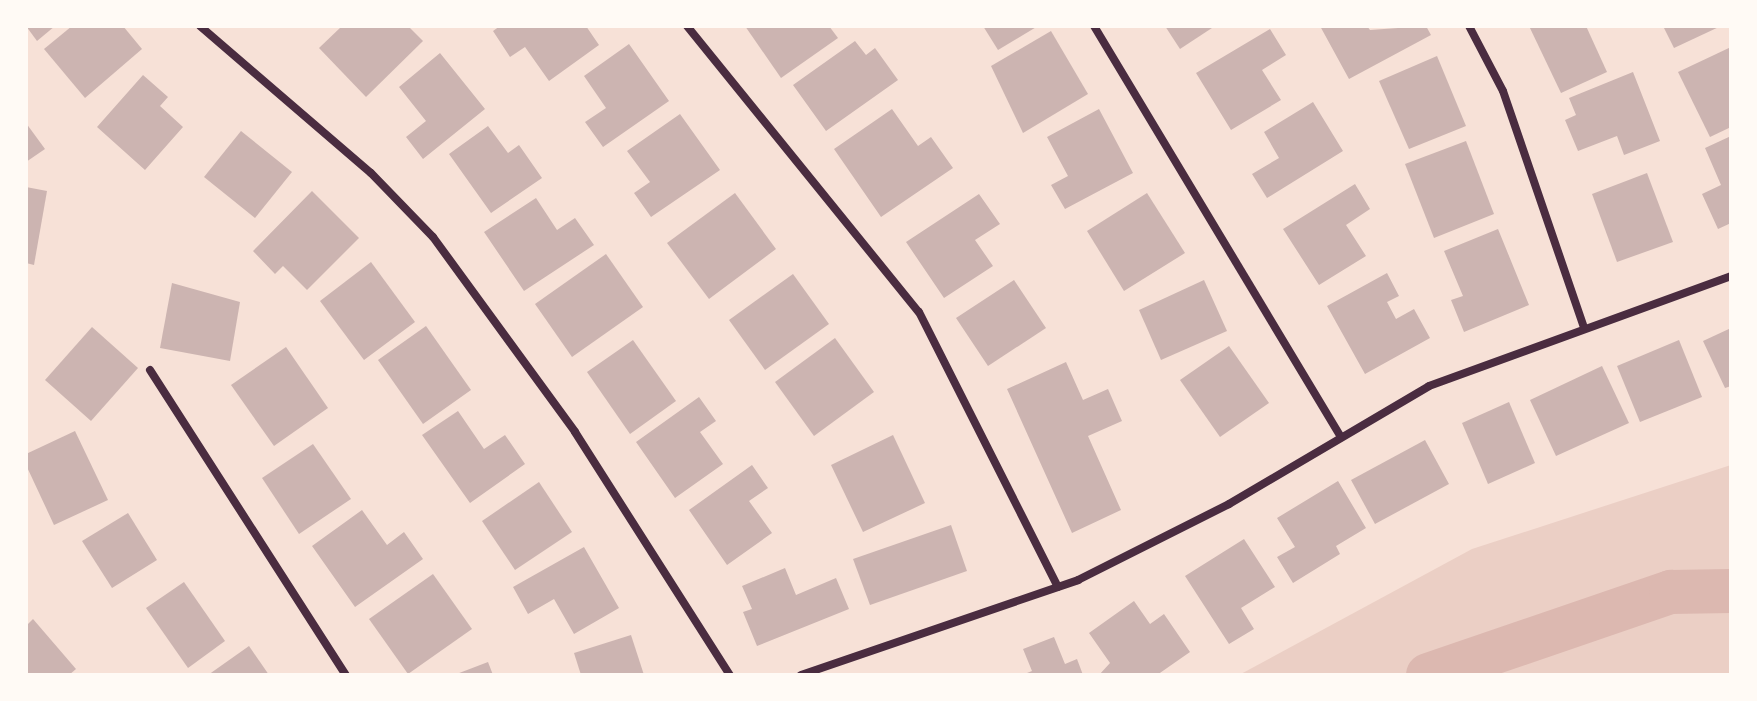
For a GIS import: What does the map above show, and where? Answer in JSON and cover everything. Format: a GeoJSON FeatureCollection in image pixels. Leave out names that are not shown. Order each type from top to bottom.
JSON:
{"type":"FeatureCollection","features":[{"type":"Feature","properties":{"kind":"street"},"geometry":{"type":"LineString","coordinates":[[200,26],[371,173],[433,237],[575,432],[730,675]]}},
{"type":"Feature","properties":{"kind":"street"},"geometry":{"type":"LineString","coordinates":[[687,26],[919,312],[1058,587]]}},
{"type":"Feature","properties":{"kind":"street"},"geometry":{"type":"LineString","coordinates":[[1094,26],[1341,437]]}},
{"type":"Feature","properties":{"kind":"street"},"geometry":{"type":"LineString","coordinates":[[1469,26],[1503,91],[1584,327]]}},
{"type":"Feature","properties":{"kind":"street"},"geometry":{"type":"LineString","coordinates":[[801,675],[1058,587],[1229,504],[1429,386],[1731,276]]}},
{"type":"Feature","properties":{"kind":"street"},"geometry":{"type":"LineString","coordinates":[[150,370],[346,675]]}},
{"type":"Feature","properties":{"kind":"shaded area"},"geometry":{"type":"Polygon","coordinates":[[[1731,465],[1731,675],[1239,675],[1472,549],[1731,465]]]}},
{"type":"Feature","properties":{"kind":"building"},"geometry":{"type":"Polygon","coordinates":[[[26,26],[55,26],[37,41],[26,26]]]}},
{"type":"Feature","properties":{"kind":"building"},"geometry":{"type":"Polygon","coordinates":[[[72,26],[123,26],[142,49],[85,98],[44,49],[72,26]]]}},
{"type":"Feature","properties":{"kind":"building"},"geometry":{"type":"Polygon","coordinates":[[[342,26],[408,26],[423,41],[366,97],[319,48],[342,26]]]}},
{"type":"Feature","properties":{"kind":"building"},"geometry":{"type":"Polygon","coordinates":[[[500,26],[586,26],[599,45],[549,81],[525,47],[510,57],[493,31],[500,26]]]}},
{"type":"Feature","properties":{"kind":"building"},"geometry":{"type":"Polygon","coordinates":[[[745,26],[829,26],[838,38],[781,78],[745,26]]]}},
{"type":"Feature","properties":{"kind":"building"},"geometry":{"type":"Polygon","coordinates":[[[983,26],[1038,26],[998,50],[983,26]]]}},
{"type":"Feature","properties":{"kind":"building"},"geometry":{"type":"Polygon","coordinates":[[[1165,26],[1215,26],[1180,49],[1165,26]]]}},
{"type":"Feature","properties":{"kind":"building"},"geometry":{"type":"Polygon","coordinates":[[[1320,26],[1367,26],[1370,30],[1426,26],[1431,35],[1349,79],[1320,26]]]}},
{"type":"Feature","properties":{"kind":"building"},"geometry":{"type":"Polygon","coordinates":[[[1529,26],[1586,26],[1607,72],[1561,93],[1529,26]]]}},
{"type":"Feature","properties":{"kind":"building"},"geometry":{"type":"Polygon","coordinates":[[[1663,26],[1721,26],[1674,48],[1663,26]]]}},
{"type":"Feature","properties":{"kind":"building"},"geometry":{"type":"Polygon","coordinates":[[[1270,29],[1286,55],[1262,70],[1281,100],[1231,130],[1196,73],[1270,29]]]}},
{"type":"Feature","properties":{"kind":"building"},"geometry":{"type":"Polygon","coordinates":[[[1051,31],[1088,94],[1023,133],[991,66],[1051,31]]]}},
{"type":"Feature","properties":{"kind":"building"},"geometry":{"type":"Polygon","coordinates":[[[855,41],[866,55],[875,48],[898,80],[826,131],[793,85],[855,41]]]}},
{"type":"Feature","properties":{"kind":"building"},"geometry":{"type":"Polygon","coordinates":[[[629,44],[669,101],[603,147],[585,122],[606,108],[584,76],[629,44]]]}},
{"type":"Feature","properties":{"kind":"building"},"geometry":{"type":"Polygon","coordinates":[[[1731,47],[1731,127],[1710,137],[1678,72],[1731,47]]]}},
{"type":"Feature","properties":{"kind":"building"},"geometry":{"type":"Polygon","coordinates":[[[440,53],[485,109],[423,159],[406,137],[426,121],[399,87],[440,53]]]}},
{"type":"Feature","properties":{"kind":"building"},"geometry":{"type":"Polygon","coordinates":[[[1437,56],[1466,126],[1409,149],[1379,81],[1437,56]]]}},
{"type":"Feature","properties":{"kind":"building"},"geometry":{"type":"Polygon","coordinates":[[[1633,72],[1660,141],[1624,155],[1617,136],[1578,151],[1565,120],[1576,115],[1569,98],[1633,72]]]}},
{"type":"Feature","properties":{"kind":"building"},"geometry":{"type":"Polygon","coordinates":[[[143,75],[168,97],[160,106],[183,127],[145,170],[97,127],[143,75]]]}},
{"type":"Feature","properties":{"kind":"building"},"geometry":{"type":"Polygon","coordinates":[[[1313,102],[1343,151],[1267,198],[1252,174],[1279,158],[1264,132],[1313,102]]]}},
{"type":"Feature","properties":{"kind":"building"},"geometry":{"type":"Polygon","coordinates":[[[892,109],[918,146],[931,137],[953,168],[881,217],[834,149],[892,109]]]}},
{"type":"Feature","properties":{"kind":"building"},"geometry":{"type":"Polygon","coordinates":[[[1099,109],[1133,173],[1065,209],[1051,185],[1068,176],[1047,137],[1099,109]]]}},
{"type":"Feature","properties":{"kind":"building"},"geometry":{"type":"Polygon","coordinates":[[[680,114],[720,170],[651,217],[634,193],[650,182],[627,151],[680,114]]]}},
{"type":"Feature","properties":{"kind":"building"},"geometry":{"type":"Polygon","coordinates":[[[26,123],[45,149],[26,162],[26,123]]]}},
{"type":"Feature","properties":{"kind":"building"},"geometry":{"type":"Polygon","coordinates":[[[488,126],[508,153],[519,145],[542,178],[491,213],[449,154],[488,126]]]}},
{"type":"Feature","properties":{"kind":"building"},"geometry":{"type":"Polygon","coordinates":[[[241,131],[292,172],[255,218],[204,177],[241,131]]]}},
{"type":"Feature","properties":{"kind":"building"},"geometry":{"type":"Polygon","coordinates":[[[1731,136],[1731,223],[1718,229],[1702,194],[1721,185],[1705,148],[1731,136]]]}},
{"type":"Feature","properties":{"kind":"building"},"geometry":{"type":"Polygon","coordinates":[[[1466,141],[1494,214],[1434,238],[1405,164],[1466,141]]]}},
{"type":"Feature","properties":{"kind":"building"},"geometry":{"type":"Polygon","coordinates":[[[1647,173],[1673,242],[1617,262],[1592,194],[1647,173]]]}},
{"type":"Feature","properties":{"kind":"building"},"geometry":{"type":"Polygon","coordinates":[[[1355,184],[1370,209],[1346,225],[1366,256],[1319,285],[1283,229],[1355,184]]]}},
{"type":"Feature","properties":{"kind":"building"},"geometry":{"type":"Polygon","coordinates":[[[26,187],[47,191],[34,265],[26,263],[26,187]]]}},
{"type":"Feature","properties":{"kind":"building"},"geometry":{"type":"Polygon","coordinates":[[[312,191],[359,238],[307,290],[283,266],[275,274],[253,251],[312,191]]]}},
{"type":"Feature","properties":{"kind":"building"},"geometry":{"type":"Polygon","coordinates":[[[735,193],[776,249],[709,299],[667,243],[735,193]]]}},
{"type":"Feature","properties":{"kind":"building"},"geometry":{"type":"Polygon","coordinates":[[[1147,193],[1185,253],[1124,291],[1087,231],[1147,193]]]}},
{"type":"Feature","properties":{"kind":"building"},"geometry":{"type":"Polygon","coordinates":[[[979,194],[1000,224],[975,240],[993,266],[944,298],[906,242],[979,194]]]}},
{"type":"Feature","properties":{"kind":"building"},"geometry":{"type":"Polygon","coordinates":[[[536,198],[557,230],[575,218],[594,245],[524,291],[484,232],[536,198]]]}},
{"type":"Feature","properties":{"kind":"building"},"geometry":{"type":"Polygon","coordinates":[[[1498,229],[1529,305],[1464,332],[1451,300],[1463,296],[1444,251],[1498,229]]]}},
{"type":"Feature","properties":{"kind":"building"},"geometry":{"type":"Polygon","coordinates":[[[606,254],[643,307],[572,357],[535,304],[606,254]]]}},
{"type":"Feature","properties":{"kind":"building"},"geometry":{"type":"Polygon","coordinates":[[[371,262],[415,322],[364,360],[320,301],[371,262]]]}},
{"type":"Feature","properties":{"kind":"building"},"geometry":{"type":"Polygon","coordinates":[[[1387,273],[1399,296],[1387,302],[1396,319],[1414,309],[1430,338],[1365,374],[1327,306],[1387,273]]]}},
{"type":"Feature","properties":{"kind":"building"},"geometry":{"type":"Polygon","coordinates":[[[793,274],[829,324],[765,370],[729,320],[793,274]]]}},
{"type":"Feature","properties":{"kind":"building"},"geometry":{"type":"Polygon","coordinates":[[[1014,280],[1046,328],[988,366],[956,318],[1014,280]]]}},
{"type":"Feature","properties":{"kind":"building"},"geometry":{"type":"Polygon","coordinates":[[[1204,280],[1227,331],[1161,360],[1139,310],[1204,280]]]}},
{"type":"Feature","properties":{"kind":"building"},"geometry":{"type":"Polygon","coordinates":[[[172,283],[240,302],[230,361],[160,348],[172,283]]]}},
{"type":"Feature","properties":{"kind":"building"},"geometry":{"type":"Polygon","coordinates":[[[426,326],[471,390],[423,424],[378,360],[426,326]]]}},
{"type":"Feature","properties":{"kind":"building"},"geometry":{"type":"Polygon","coordinates":[[[92,327],[138,368],[91,421],[45,380],[92,327]]]}},
{"type":"Feature","properties":{"kind":"building"},"geometry":{"type":"Polygon","coordinates":[[[1731,328],[1731,386],[1725,388],[1703,341],[1731,328]]]}},
{"type":"Feature","properties":{"kind":"building"},"geometry":{"type":"Polygon","coordinates":[[[835,338],[874,392],[814,436],[775,382],[835,338]]]}},
{"type":"Feature","properties":{"kind":"building"},"geometry":{"type":"Polygon","coordinates":[[[633,340],[676,401],[630,434],[587,372],[633,340]]]}},
{"type":"Feature","properties":{"kind":"building"},"geometry":{"type":"Polygon","coordinates":[[[1679,340],[1702,397],[1640,422],[1617,366],[1679,340]]]}},
{"type":"Feature","properties":{"kind":"building"},"geometry":{"type":"Polygon","coordinates":[[[1229,346],[1269,403],[1220,437],[1180,380],[1229,346]]]}},
{"type":"Feature","properties":{"kind":"building"},"geometry":{"type":"Polygon","coordinates":[[[286,347],[328,408],[274,446],[231,385],[286,347]]]}},
{"type":"Feature","properties":{"kind":"building"},"geometry":{"type":"Polygon","coordinates":[[[1066,362],[1083,400],[1108,389],[1122,421],[1088,436],[1121,510],[1072,533],[1007,389],[1066,362]]]}},
{"type":"Feature","properties":{"kind":"building"},"geometry":{"type":"Polygon","coordinates":[[[1602,366],[1629,423],[1556,456],[1530,400],[1602,366]]]}},
{"type":"Feature","properties":{"kind":"building"},"geometry":{"type":"Polygon","coordinates":[[[699,397],[716,421],[700,432],[723,464],[675,498],[636,442],[699,397]]]}},
{"type":"Feature","properties":{"kind":"building"},"geometry":{"type":"Polygon","coordinates":[[[1509,402],[1535,463],[1488,484],[1462,423],[1509,402]]]}},
{"type":"Feature","properties":{"kind":"building"},"geometry":{"type":"Polygon","coordinates":[[[458,411],[484,449],[505,435],[525,464],[470,503],[422,435],[458,411]]]}},
{"type":"Feature","properties":{"kind":"building"},"geometry":{"type":"Polygon","coordinates":[[[75,431],[108,500],[54,525],[26,465],[26,454],[75,431]]]}},
{"type":"Feature","properties":{"kind":"building"},"geometry":{"type":"Polygon","coordinates":[[[893,435],[925,503],[863,532],[831,465],[893,435]]]}},
{"type":"Feature","properties":{"kind":"building"},"geometry":{"type":"Polygon","coordinates":[[[1425,440],[1449,484],[1375,524],[1351,480],[1425,440]]]}},
{"type":"Feature","properties":{"kind":"building"},"geometry":{"type":"Polygon","coordinates":[[[313,444],[351,499],[299,534],[262,478],[313,444]]]}},
{"type":"Feature","properties":{"kind":"building"},"geometry":{"type":"Polygon","coordinates":[[[752,465],[768,488],[749,501],[772,533],[727,565],[689,510],[752,465]]]}},
{"type":"Feature","properties":{"kind":"building"},"geometry":{"type":"Polygon","coordinates":[[[1338,481],[1366,528],[1336,546],[1340,554],[1293,583],[1277,557],[1295,547],[1277,518],[1338,481]]]}},
{"type":"Feature","properties":{"kind":"building"},"geometry":{"type":"Polygon","coordinates":[[[539,482],[572,532],[515,570],[482,521],[539,482]]]}},
{"type":"Feature","properties":{"kind":"building"},"geometry":{"type":"Polygon","coordinates":[[[362,510],[387,545],[404,532],[423,559],[355,607],[312,546],[362,510]]]}},
{"type":"Feature","properties":{"kind":"building"},"geometry":{"type":"Polygon","coordinates":[[[128,513],[157,560],[112,588],[82,541],[128,513]]]}},
{"type":"Feature","properties":{"kind":"building"},"geometry":{"type":"Polygon","coordinates":[[[951,525],[967,571],[870,605],[853,559],[951,525]]]}},
{"type":"Feature","properties":{"kind":"building"},"geometry":{"type":"Polygon","coordinates":[[[1244,539],[1275,587],[1241,608],[1254,629],[1229,644],[1185,576],[1244,539]]]}},
{"type":"Feature","properties":{"kind":"building"},"geometry":{"type":"Polygon","coordinates":[[[584,547],[619,608],[574,634],[554,599],[528,614],[513,587],[584,547]]]}},
{"type":"Feature","properties":{"kind":"building"},"geometry":{"type":"Polygon","coordinates":[[[785,568],[796,595],[836,578],[849,609],[757,646],[743,612],[752,609],[742,586],[785,568]]]}},
{"type":"Feature","properties":{"kind":"building"},"geometry":{"type":"Polygon","coordinates":[[[433,574],[472,629],[408,674],[369,619],[433,574]]]}},
{"type":"Feature","properties":{"kind":"building"},"geometry":{"type":"Polygon","coordinates":[[[184,582],[225,641],[188,668],[146,608],[184,582]]]}},
{"type":"Feature","properties":{"kind":"building"},"geometry":{"type":"Polygon","coordinates":[[[1134,601],[1150,624],[1164,614],[1190,652],[1157,675],[1099,675],[1110,663],[1089,633],[1134,601]]]}},
{"type":"Feature","properties":{"kind":"building"},"geometry":{"type":"Polygon","coordinates":[[[33,619],[76,669],[69,675],[26,675],[26,626],[33,619]]]}},
{"type":"Feature","properties":{"kind":"building"},"geometry":{"type":"Polygon","coordinates":[[[631,635],[644,675],[581,675],[574,653],[631,635]]]}},
{"type":"Feature","properties":{"kind":"building"},"geometry":{"type":"Polygon","coordinates":[[[1054,637],[1065,664],[1077,659],[1083,675],[1022,675],[1032,671],[1023,649],[1054,637]]]}},
{"type":"Feature","properties":{"kind":"building"},"geometry":{"type":"Polygon","coordinates":[[[249,646],[269,675],[208,675],[249,646]]]}},
{"type":"Feature","properties":{"kind":"building"},"geometry":{"type":"Polygon","coordinates":[[[488,662],[493,675],[454,675],[488,662]]]}},
{"type":"Feature","properties":{"kind":"waterway"},"geometry":{"type":"LineString","coordinates":[[1428,675],[1671,592],[1731,591]]}}]}
